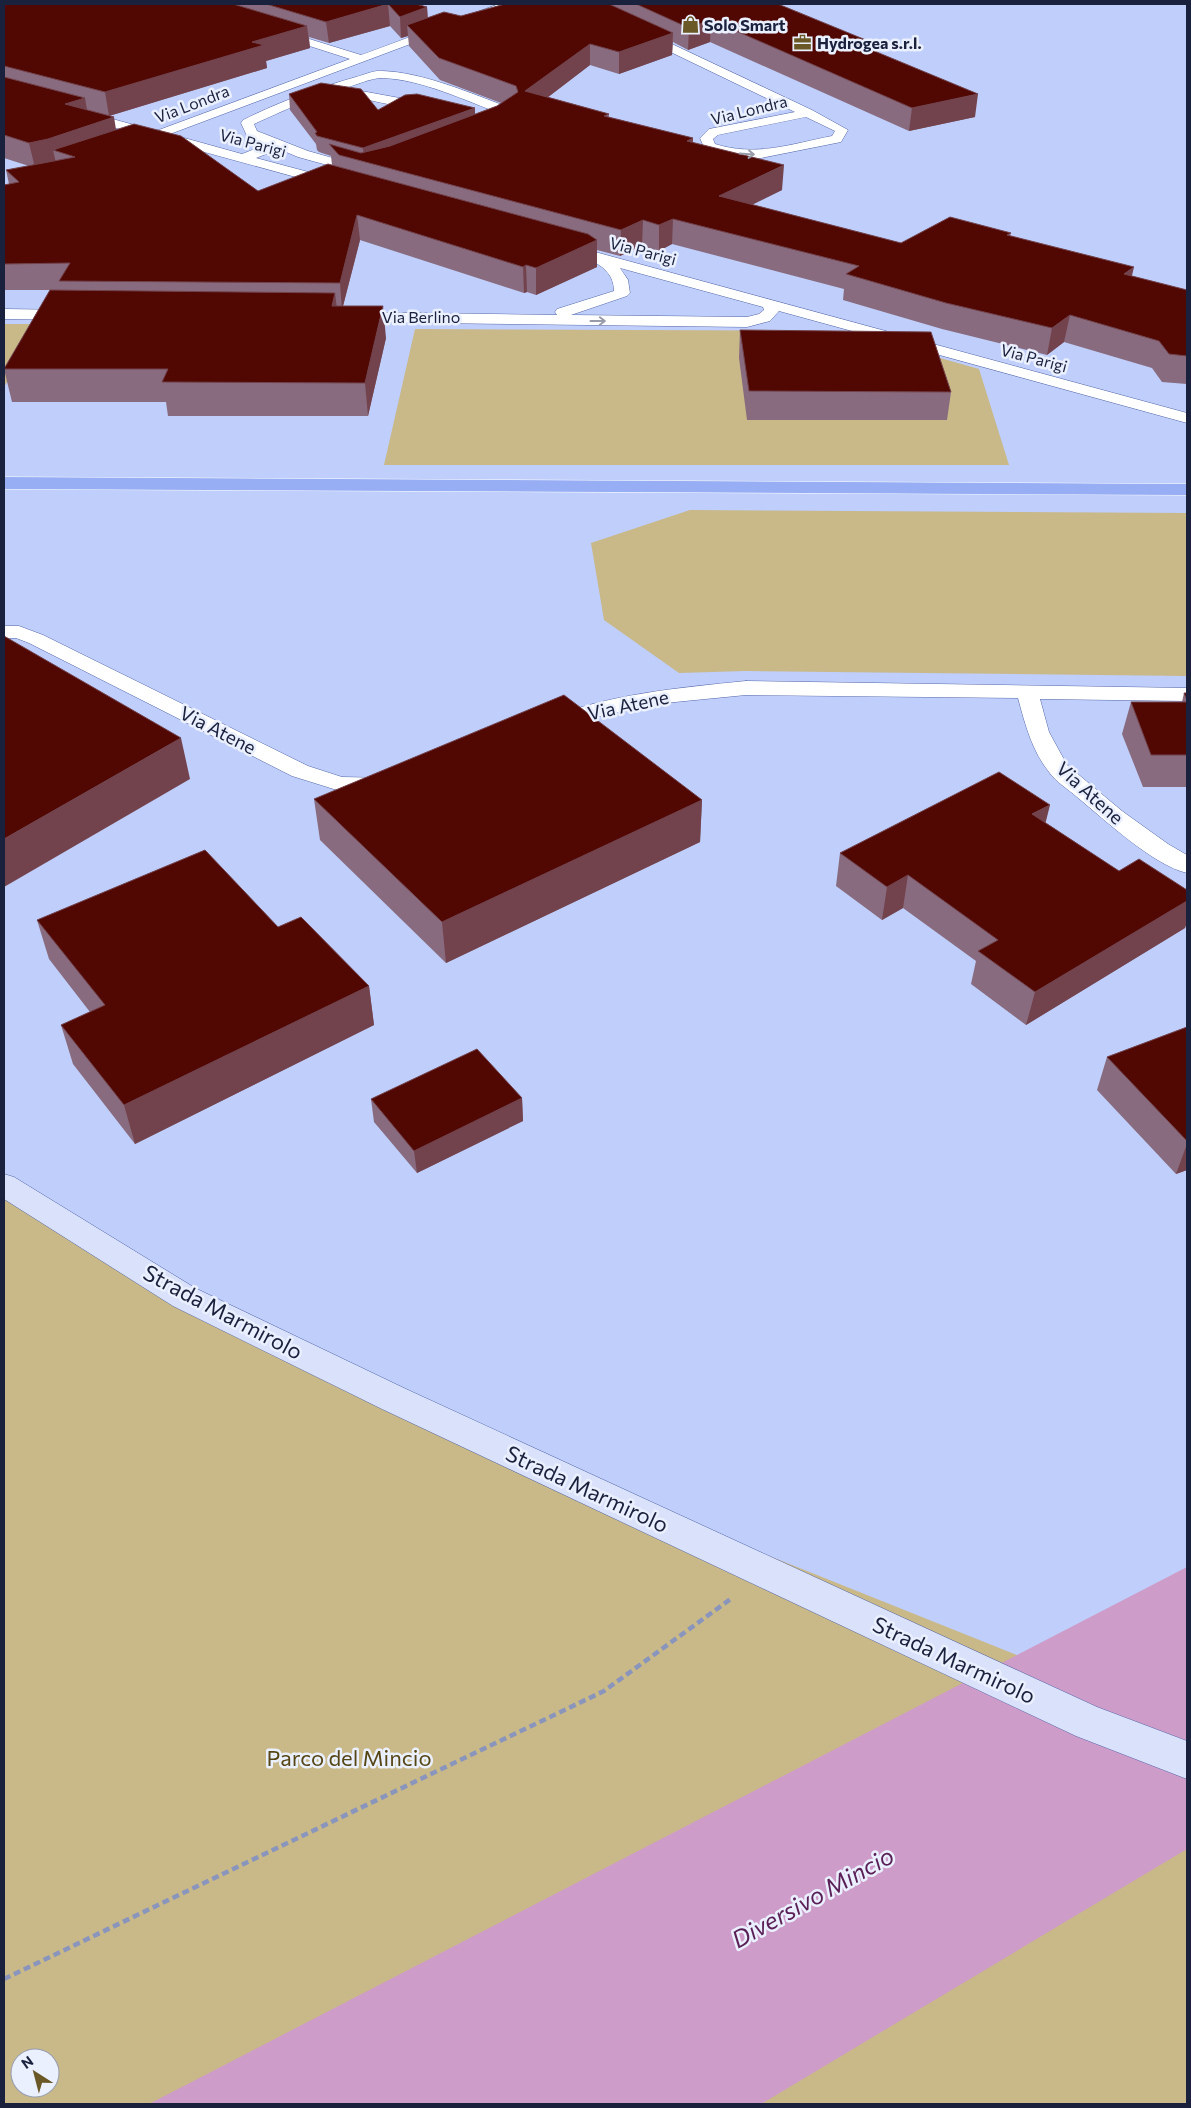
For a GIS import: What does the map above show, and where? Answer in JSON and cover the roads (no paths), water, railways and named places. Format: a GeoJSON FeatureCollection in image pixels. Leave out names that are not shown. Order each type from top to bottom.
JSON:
{"type":"FeatureCollection","features":[{"type":"Feature","properties":{"kind":"highway"},"geometry":{"type":"LineString","coordinates":[[4,483],[1187,490]]}},
{"type":"Feature","properties":{"kind":"main road","name":"Strada Marmirolo"},"geometry":{"type":"LineString","coordinates":[[4,1185],[184,1297],[394,1399],[768,1572],[887,1630],[1089,1723],[1187,1760]]}},
{"type":"Feature","properties":{"kind":"street","name":"Via Londra"},"geometry":{"type":"LineString","coordinates":[[138,141],[508,4]]}},
{"type":"Feature","properties":{"kind":"street","name":"Via Londra"},"geometry":{"type":"LineString","coordinates":[[579,4],[808,113],[842,130],[836,139],[756,155],[730,153],[710,148],[706,138],[714,132],[808,113]]}},
{"type":"Feature","properties":{"kind":"street"},"geometry":{"type":"LineString","coordinates":[[259,26],[360,58]]}},
{"type":"Feature","properties":{"kind":"street"},"geometry":{"type":"LineString","coordinates":[[371,169],[364,171],[303,154],[252,133],[247,123],[271,111],[331,89],[380,74],[402,77],[473,98],[512,113],[485,127]]}},
{"type":"Feature","properties":{"kind":"street"},"geometry":{"type":"LineString","coordinates":[[297,82],[427,106],[473,98]]}},
{"type":"Feature","properties":{"kind":"street","name":"Via Parigi"},"geometry":{"type":"LineString","coordinates":[[70,111],[348,187]]}},
{"type":"Feature","properties":{"kind":"street"},"geometry":{"type":"LineString","coordinates":[[244,158],[279,144]]}},
{"type":"Feature","properties":{"kind":"street","name":"Via Parigi"},"geometry":{"type":"LineString","coordinates":[[548,243],[1187,418]]}},
{"type":"Feature","properties":{"kind":"street"},"geometry":{"type":"LineString","coordinates":[[586,253],[615,268],[622,285],[634,288]]}},
{"type":"Feature","properties":{"kind":"street"},"geometry":{"type":"LineString","coordinates":[[514,318],[573,310],[634,288],[662,282],[689,281]]}},
{"type":"Feature","properties":{"kind":"street"},"geometry":{"type":"LineString","coordinates":[[634,288],[615,302],[615,309],[637,321]]}},
{"type":"Feature","properties":{"kind":"street","name":"Via Berlino"},"geometry":{"type":"LineString","coordinates":[[747,322],[764,317],[770,313],[772,310],[769,303]]}},
{"type":"Feature","properties":{"kind":"street"},"geometry":{"type":"LineString","coordinates":[[4,314],[92,315]]}},
{"type":"Feature","properties":{"kind":"street","name":"Via Berlino"},"geometry":{"type":"LineString","coordinates":[[337,316],[849,325]]}},
{"type":"Feature","properties":{"kind":"street","name":"Via Atene"},"geometry":{"type":"LineString","coordinates":[[4,632],[19,632],[36,639],[300,771],[340,784],[387,785],[405,779]]}},
{"type":"Feature","properties":{"kind":"street","name":"Via Atene"},"geometry":{"type":"LineString","coordinates":[[534,732],[580,714],[665,696],[746,688],[1187,694]]}},
{"type":"Feature","properties":{"kind":"street","name":"Via Atene"},"geometry":{"type":"LineString","coordinates":[[1028,693],[1038,732],[1058,769],[1159,849],[1187,865]]}},
{"type":"Feature","properties":{"kind":"water","name":"Diversivo Mincio"},"geometry":{"type":"Polygon","coordinates":[[[1187,1567],[1187,1849],[761,2104],[149,2104],[1187,1567]]]}},
{"type":"Feature","properties":{"kind":"place","name":"Solo Smart"},"geometry":{"type":"Point","coordinates":[690,25]}},
{"type":"Feature","properties":{"kind":"place","name":"Hydrogea s.r.l."},"geometry":{"type":"Point","coordinates":[803,43]}},
{"type":"Feature","properties":{"kind":"park label","name":"Parco del Mincio"},"geometry":{"type":"Point","coordinates":[349,1758]}}]}
